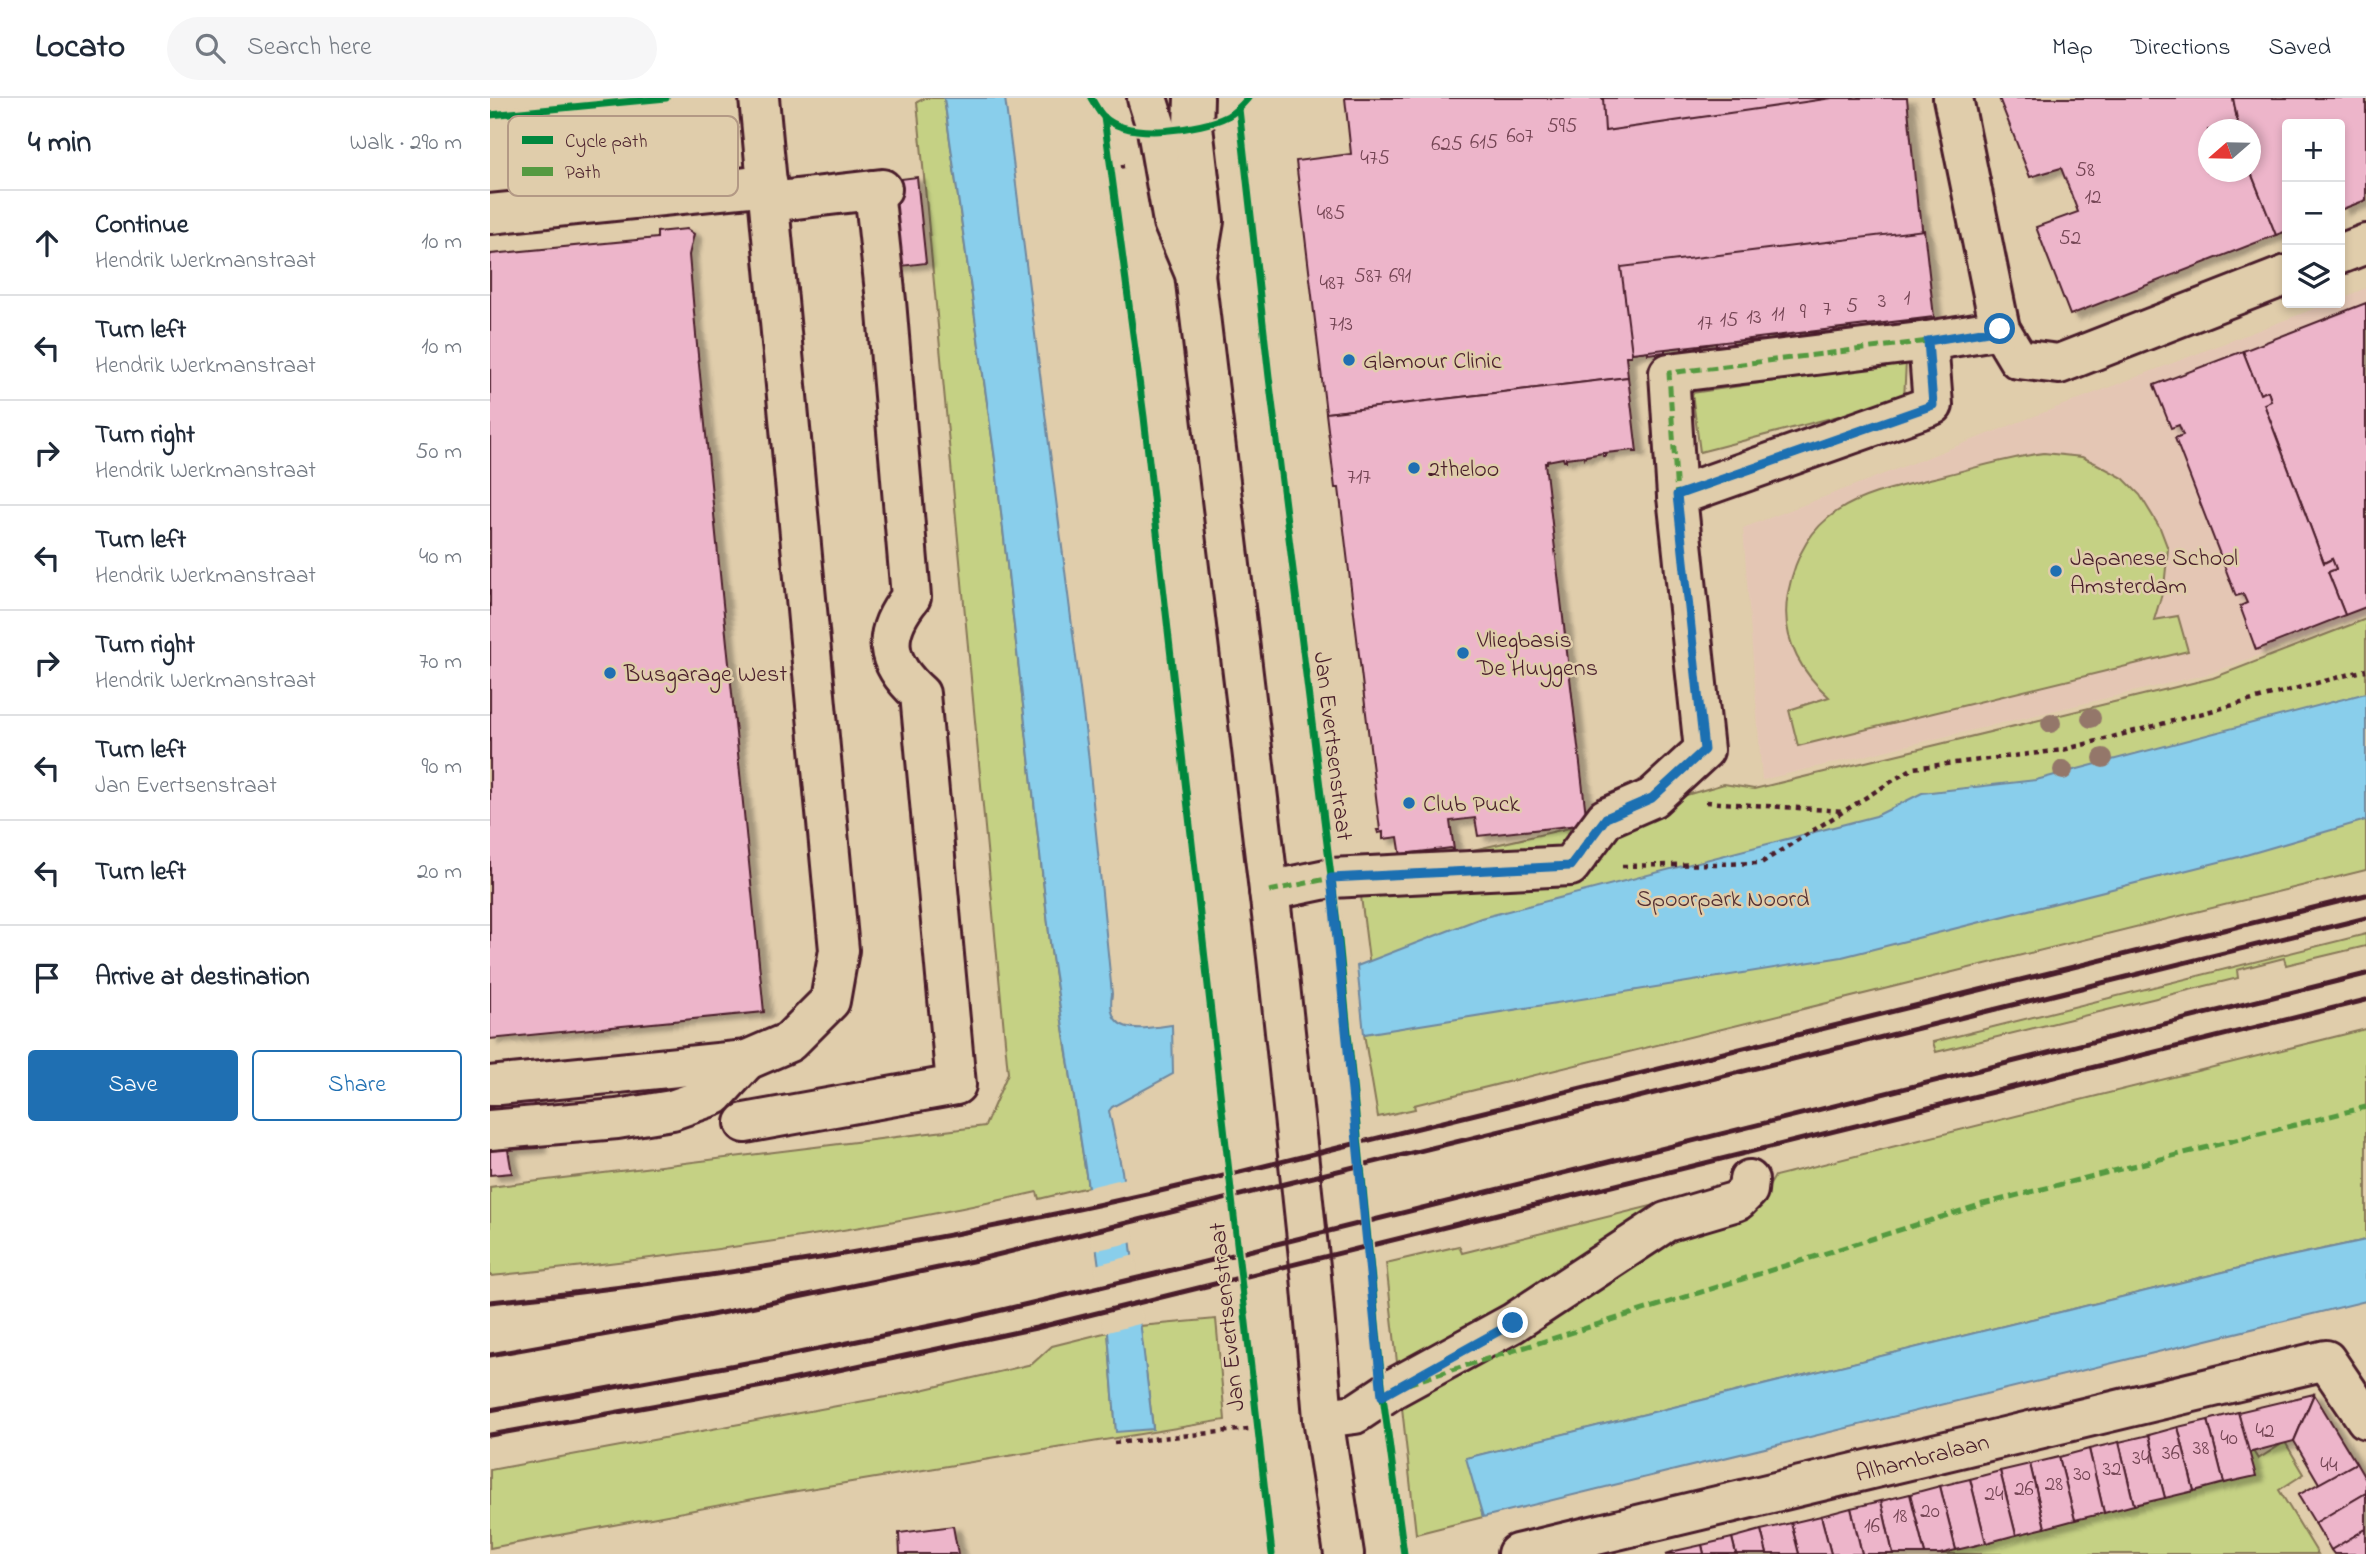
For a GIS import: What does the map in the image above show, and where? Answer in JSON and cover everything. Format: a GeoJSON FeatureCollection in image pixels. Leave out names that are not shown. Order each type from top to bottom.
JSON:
{"type":"FeatureCollection","features":[{"type":"Feature","properties":{"kind":"street"},"geometry":{"type":"LineString","coordinates":[[490,1086],[747,1060],[789,1042],[830,1001],[839,950],[759,98]]}},
{"type":"Feature","properties":{"kind":"street"},"geometry":{"type":"LineString","coordinates":[[1147,98],[1157,130],[1172,222],[1195,274]]}},
{"type":"Feature","properties":{"kind":"street"},"geometry":{"type":"LineString","coordinates":[[1194,98],[1193,127],[1204,221],[1195,274],[1269,891],[1311,1276],[1323,1418],[1344,1554]]}},
{"type":"Feature","properties":{"kind":"street"},"geometry":{"type":"LineString","coordinates":[[1953,98],[2000,329],[2018,359],[2059,364],[2282,277]]}},
{"type":"Feature","properties":{"kind":"street"},"geometry":{"type":"LineString","coordinates":[[738,195],[870,191],[886,300],[911,597],[895,619],[890,646],[893,660],[901,674],[920,694],[956,1085],[745,1124]]}},
{"type":"Feature","properties":{"kind":"street"},"geometry":{"type":"LineString","coordinates":[[490,214],[729,196]]}},
{"type":"Feature","properties":{"kind":"street"},"geometry":{"type":"LineString","coordinates":[[2345,252],[2366,244]]}},
{"type":"Feature","properties":{"kind":"street"},"geometry":{"type":"LineString","coordinates":[[1269,891],[1331,878],[1570,866],[1606,818],[1652,798],[1704,750],[1677,495],[1670,373],[1928,341],[2000,329]]}},
{"type":"Feature","properties":{"kind":"street"},"geometry":{"type":"LineString","coordinates":[[1677,495],[1933,405],[1928,341]]}},
{"type":"Feature","properties":{"kind":"street"},"geometry":{"type":"LineString","coordinates":[[490,1130],[617,1119],[672,1110],[715,1095],[747,1060]]}},
{"type":"Feature","properties":{"kind":"street"},"geometry":{"type":"LineString","coordinates":[[1323,1418],[1355,1415],[1394,1388],[1513,1323],[1660,1225],[1737,1201],[1748,1190],[1749,1180]]}},
{"type":"Feature","properties":{"kind":"street","name":"Alhambralaan"},"geometry":{"type":"LineString","coordinates":[[1520,1554],[2326,1360],[2366,1419]]}},
{"type":"Feature","properties":{"kind":"path"},"geometry":{"type":"LineString","coordinates":[[1109,155],[1113,181]]}},
{"type":"Feature","properties":{"kind":"path"},"geometry":{"type":"LineString","coordinates":[[1665,865],[1760,863],[1913,768],[2063,750],[2366,670]]}},
{"type":"Feature","properties":{"kind":"path"},"geometry":{"type":"LineString","coordinates":[[1652,798],[1844,811]]}},
{"type":"Feature","properties":{"kind":"path"},"geometry":{"type":"LineString","coordinates":[[1114,1443],[1258,1429],[1323,1418]]}},
{"type":"Feature","properties":{"kind":"shaded area","name":"Japanese School Amsterdam"},"geometry":{"type":"Polygon","coordinates":[[[2366,288],[2366,614],[2212,673],[1762,780],[1743,528],[2316,308],[2345,308],[2345,297],[2366,288]]]}},
{"type":"Feature","properties":{"kind":"green space"},"geometry":{"type":"Polygon","coordinates":[[[925,98],[944,98],[995,459],[1051,951],[1088,1187],[1039,1199],[1037,1192],[901,1220],[765,1243],[490,1276],[490,1187],[985,1126],[1008,1073],[917,102],[925,98]]]}},
{"type":"Feature","properties":{"kind":"green space"},"geometry":{"type":"Polygon","coordinates":[[[1906,362],[1904,399],[1700,452],[1692,393],[1906,362]]]}},
{"type":"Feature","properties":{"kind":"green space"},"geometry":{"type":"Polygon","coordinates":[[[2044,453],[2082,457],[2123,478],[2140,495],[2160,528],[2168,549],[2164,587],[2154,620],[2178,616],[2188,651],[1798,746],[1789,710],[1829,697],[1801,664],[1794,651],[1787,624],[1788,593],[1797,562],[1809,539],[1825,521],[1844,507],[1866,497],[2019,457],[2044,453]]]}},
{"type":"Feature","properties":{"kind":"green space","name":"Spoorpark Noord"},"geometry":{"type":"Polygon","coordinates":[[[2366,619],[2366,870],[1414,1105],[1415,1109],[1378,1117],[1364,1034],[1378,1031],[1356,857],[1460,853],[1587,824],[1724,784],[1754,789],[2213,678],[2366,619]]]}},
{"type":"Feature","properties":{"kind":"green space"},"geometry":{"type":"Polygon","coordinates":[[[2366,934],[2366,946],[2286,965],[2284,958],[2237,970],[2238,978],[1936,1052],[1933,1042],[2366,934]]]}},
{"type":"Feature","properties":{"kind":"green space"},"geometry":{"type":"Polygon","coordinates":[[[2366,1029],[2366,1240],[2272,1260],[1467,1458],[1483,1517],[1416,1534],[1386,1263],[1459,1246],[1462,1253],[1671,1201],[1735,1220],[1753,1214],[1775,1176],[2366,1029]]]}},
{"type":"Feature","properties":{"kind":"green space"},"geometry":{"type":"Polygon","coordinates":[[[1216,1319],[1225,1420],[785,1493],[490,1548],[490,1470],[913,1392],[1032,1364],[1052,1346],[1108,1332],[1116,1431],[1153,1427],[1140,1326],[1216,1319]]]}},
{"type":"Feature","properties":{"kind":"green space"},"geometry":{"type":"Polygon","coordinates":[[[2285,1442],[2304,1474],[2279,1490],[2318,1554],[1904,1554],[2239,1460],[2253,1451],[2258,1459],[2285,1442]]]}},
{"type":"Feature","properties":{"kind":"water"},"geometry":{"type":"Polygon","coordinates":[[[944,98],[1005,98],[1088,752],[1112,994],[1111,1008],[1114,1018],[1128,1027],[1172,1025],[1173,1074],[1109,1111],[1122,1171],[1153,1429],[1116,1432],[1108,1332],[1051,950],[995,459],[944,98]]]}},
{"type":"Feature","properties":{"kind":"water"},"geometry":{"type":"Polygon","coordinates":[[[2366,693],[2366,820],[2239,857],[1842,957],[1364,1034],[1357,966],[1481,918],[1876,816],[1922,793],[2036,780],[2366,693]]]}},
{"type":"Feature","properties":{"kind":"water"},"geometry":{"type":"Polygon","coordinates":[[[2366,1240],[2366,1301],[1483,1517],[1466,1458],[2272,1260],[2366,1240]]]}},
{"type":"Feature","properties":{"kind":"pier"},"geometry":{"type":"Polygon","coordinates":[[[1126,1178],[1134,1242],[1093,1251],[1085,1188],[1126,1178]]]}},
{"type":"Feature","properties":{"kind":"pier"},"geometry":{"type":"Polygon","coordinates":[[[1135,1255],[1143,1323],[1104,1333],[1095,1265],[1135,1255]]]}},
{"type":"Feature","properties":{"kind":"building"},"geometry":{"type":"Polygon","coordinates":[[[1345,98],[1907,98],[1918,211],[1933,320],[1902,321],[1902,324],[1886,326],[1885,323],[1868,325],[1869,328],[1851,330],[1851,327],[1834,329],[1835,332],[1800,333],[1801,336],[1766,337],[1767,340],[1732,341],[1733,344],[1716,346],[1716,343],[1682,350],[1682,347],[1665,349],[1665,352],[1648,354],[1648,351],[1631,353],[1631,356],[1626,356],[1628,377],[1326,413],[1296,161],[1351,154],[1345,98]]]}},
{"type":"Feature","properties":{"kind":"building"},"geometry":{"type":"Polygon","coordinates":[[[1603,98],[1832,98],[1605,131],[1603,98]]]}},
{"type":"Feature","properties":{"kind":"building"},"geometry":{"type":"Polygon","coordinates":[[[1999,98],[2233,98],[2237,119],[2198,119],[2198,182],[2255,182],[2276,235],[2070,315],[2036,227],[2078,212],[2061,168],[2030,177],[1999,98]]]}},
{"type":"Feature","properties":{"kind":"building"},"geometry":{"type":"Polygon","coordinates":[[[2233,98],[2366,98],[2366,200],[2345,208],[2345,119],[2282,119],[2282,233],[2276,235],[2255,182],[2261,182],[2261,119],[2237,119],[2233,98]]]}},
{"type":"Feature","properties":{"kind":"building"},"geometry":{"type":"Polygon","coordinates":[[[917,177],[926,263],[893,267],[884,181],[917,177]]]}},
{"type":"Feature","properties":{"kind":"building","name":"Busgarage West"},"geometry":{"type":"Polygon","coordinates":[[[687,229],[694,234],[689,255],[696,335],[764,1012],[490,1039],[490,256],[657,238],[657,232],[687,229]]]}},
{"type":"Feature","properties":{"kind":"building"},"geometry":{"type":"Polygon","coordinates":[[[1924,230],[1934,317],[1632,353],[1621,267],[1924,230]]]}},
{"type":"Feature","properties":{"kind":"building"},"geometry":{"type":"Polygon","coordinates":[[[2366,303],[2366,607],[2345,615],[2328,572],[2336,569],[2332,559],[2324,563],[2264,404],[2271,401],[2268,391],[2260,394],[2243,351],[2366,303]]]}},
{"type":"Feature","properties":{"kind":"building"},"geometry":{"type":"Polygon","coordinates":[[[2243,351],[2260,394],[2268,391],[2271,401],[2264,404],[2324,563],[2332,559],[2336,569],[2328,572],[2345,615],[2256,650],[2240,606],[2247,603],[2243,594],[2236,596],[2175,438],[2183,435],[2179,425],[2171,428],[2154,385],[2243,351]]]}},
{"type":"Feature","properties":{"kind":"building","name":"Vliegbasis De Huygens"},"geometry":{"type":"Polygon","coordinates":[[[1628,377],[1637,452],[1606,453],[1606,456],[1603,456],[1603,453],[1586,456],[1584,459],[1583,456],[1566,458],[1564,461],[1563,458],[1545,463],[1587,824],[1478,836],[1475,818],[1450,821],[1454,850],[1451,848],[1403,854],[1401,857],[1398,837],[1383,839],[1383,832],[1378,833],[1377,830],[1380,830],[1339,488],[1335,488],[1326,413],[1628,377]]]}},
{"type":"Feature","properties":{"kind":"building"},"geometry":{"type":"Polygon","coordinates":[[[530,1065],[538,1148],[508,1150],[512,1173],[490,1175],[490,1069],[530,1065]]]}},
{"type":"Feature","properties":{"kind":"building"},"geometry":{"type":"Polygon","coordinates":[[[2314,1394],[2294,1441],[2248,1453],[2238,1412],[2314,1394]]]}},
{"type":"Feature","properties":{"kind":"building"},"geometry":{"type":"Polygon","coordinates":[[[2314,1394],[2356,1463],[2320,1485],[2294,1441],[2314,1394]]]}},
{"type":"Feature","properties":{"kind":"building"},"geometry":{"type":"Polygon","coordinates":[[[2238,1412],[2256,1476],[2224,1483],[2208,1420],[2238,1412]]]}},
{"type":"Feature","properties":{"kind":"building"},"geometry":{"type":"Polygon","coordinates":[[[2208,1420],[2224,1483],[2194,1491],[2178,1427],[2208,1420]]]}},
{"type":"Feature","properties":{"kind":"building"},"geometry":{"type":"Polygon","coordinates":[[[2178,1427],[2194,1491],[2165,1498],[2149,1435],[2178,1427]]]}},
{"type":"Feature","properties":{"kind":"building"},"geometry":{"type":"Polygon","coordinates":[[[2149,1435],[2165,1498],[2134,1505],[2119,1442],[2149,1435]]]}},
{"type":"Feature","properties":{"kind":"building"},"geometry":{"type":"Polygon","coordinates":[[[2119,1442],[2134,1505],[2104,1513],[2089,1449],[2119,1442]]]}},
{"type":"Feature","properties":{"kind":"building"},"geometry":{"type":"Polygon","coordinates":[[[2089,1449],[2104,1513],[2075,1520],[2059,1457],[2089,1449]]]}},
{"type":"Feature","properties":{"kind":"building"},"geometry":{"type":"Polygon","coordinates":[[[2059,1457],[2075,1520],[2045,1528],[2030,1464],[2059,1457]]]}},
{"type":"Feature","properties":{"kind":"building"},"geometry":{"type":"Polygon","coordinates":[[[2356,1463],[2366,1480],[2366,1493],[2315,1523],[2298,1495],[2356,1463]]]}},
{"type":"Feature","properties":{"kind":"building"},"geometry":{"type":"Polygon","coordinates":[[[2030,1464],[2045,1528],[2016,1535],[2000,1471],[2030,1464]]]}},
{"type":"Feature","properties":{"kind":"building"},"geometry":{"type":"Polygon","coordinates":[[[2000,1471],[2016,1535],[1986,1543],[1970,1479],[2000,1471]]]}},
{"type":"Feature","properties":{"kind":"building"},"geometry":{"type":"Polygon","coordinates":[[[1970,1479],[1986,1543],[1956,1550],[1940,1486],[1970,1479]]]}},
{"type":"Feature","properties":{"kind":"building"},"geometry":{"type":"Polygon","coordinates":[[[1940,1486],[1956,1550],[1925,1554],[1910,1494],[1940,1486]]]}},
{"type":"Feature","properties":{"kind":"building"},"geometry":{"type":"Polygon","coordinates":[[[2366,1493],[2366,1529],[2331,1550],[2315,1523],[2366,1493]]]}},
{"type":"Feature","properties":{"kind":"building"},"geometry":{"type":"Polygon","coordinates":[[[1910,1494],[1925,1554],[1893,1554],[1881,1501],[1910,1494]]]}},
{"type":"Feature","properties":{"kind":"building"},"geometry":{"type":"Polygon","coordinates":[[[1881,1501],[1893,1554],[1862,1554],[1851,1508],[1881,1501]]]}},
{"type":"Feature","properties":{"kind":"building"},"geometry":{"type":"Polygon","coordinates":[[[1851,1508],[1862,1554],[1831,1554],[1821,1516],[1851,1508]]]}},
{"type":"Feature","properties":{"kind":"building"},"geometry":{"type":"Polygon","coordinates":[[[1821,1516],[1831,1554],[1799,1554],[1791,1523],[1821,1516]]]}},
{"type":"Feature","properties":{"kind":"building"},"geometry":{"type":"Polygon","coordinates":[[[1791,1523],[1799,1554],[1767,1554],[1761,1530],[1791,1523]]]}},
{"type":"Feature","properties":{"kind":"building"},"geometry":{"type":"Polygon","coordinates":[[[953,1526],[958,1554],[900,1554],[899,1533],[953,1526]]]}},
{"type":"Feature","properties":{"kind":"building"},"geometry":{"type":"Polygon","coordinates":[[[2366,1529],[2366,1554],[2334,1554],[2331,1550],[2366,1529]]]}},
{"type":"Feature","properties":{"kind":"building"},"geometry":{"type":"Polygon","coordinates":[[[1761,1530],[1767,1554],[1736,1554],[1732,1538],[1761,1530]]]}},
{"type":"Feature","properties":{"kind":"building"},"geometry":{"type":"Polygon","coordinates":[[[1732,1538],[1736,1554],[1704,1554],[1702,1545],[1732,1538]]]}},
{"type":"Feature","properties":{"kind":"building"},"geometry":{"type":"Polygon","coordinates":[[[1702,1545],[1704,1554],[1666,1554],[1675,1551],[1702,1545]]]}},
{"type":"Feature","properties":{"kind":"railway"},"geometry":{"type":"LineString","coordinates":[[490,1302],[669,1281],[846,1254],[1111,1202],[2366,895]]}},
{"type":"Feature","properties":{"kind":"railway"},"geometry":{"type":"LineString","coordinates":[[490,1355],[692,1319],[972,1261],[2366,918]]}},
{"type":"Feature","properties":{"kind":"railway"},"geometry":{"type":"LineString","coordinates":[[490,1410],[784,1356],[960,1320],[1172,1270],[2366,974]]}},
{"type":"Feature","properties":{"kind":"railway"},"geometry":{"type":"LineString","coordinates":[[490,1435],[763,1386],[1036,1328],[2366,1000]]}},
{"type":"Feature","properties":{"kind":"marked path"},"geometry":{"type":"LineString","coordinates":[[1269,891],[1331,878],[1570,866],[1606,818],[1652,798],[1704,750],[1677,496],[1669,373],[1928,341],[2000,329]]}},
{"type":"Feature","properties":{"kind":"marked path"},"geometry":{"type":"LineString","coordinates":[[1677,496],[1933,405],[1928,341]]}},
{"type":"Feature","properties":{"kind":"marked path"},"geometry":{"type":"LineString","coordinates":[[1394,1388],[1983,1204],[2366,1107]]}},
{"type":"Feature","properties":{"kind":"cycle path"},"geometry":{"type":"LineString","coordinates":[[490,115],[666,98]]}},
{"type":"Feature","properties":{"kind":"cycle path"},"geometry":{"type":"LineString","coordinates":[[1091,98],[1101,114],[1114,124],[1146,131],[1183,129],[1216,121],[1234,112],[1248,98]]}},
{"type":"Feature","properties":{"kind":"cycle path","name":"Jan Evertsenstraat"},"geometry":{"type":"LineString","coordinates":[[1239,109],[1269,377],[1339,940],[1383,1396],[1404,1554]]}},
{"type":"Feature","properties":{"kind":"cycle path","name":"Jan Evertsenstraat"},"geometry":{"type":"LineString","coordinates":[[1104,117],[1144,417],[1272,1554]]}},
{"type":"Feature","properties":{"kind":"place","name":"Glamour Clinic"},"geometry":{"type":"Point","coordinates":[1349,360]}},
{"type":"Feature","properties":{"kind":"place","name":"2theloo"},"geometry":{"type":"Point","coordinates":[1414,468]}},
{"type":"Feature","properties":{"kind":"place","name":"Japanese School Amsterdam"},"geometry":{"type":"Point","coordinates":[2056,571]}},
{"type":"Feature","properties":{"kind":"place","name":"Vliegbasis De Huygens"},"geometry":{"type":"Point","coordinates":[1463,653]}},
{"type":"Feature","properties":{"kind":"place","name":"Busgarage West"},"geometry":{"type":"Point","coordinates":[610,673]}},
{"type":"Feature","properties":{"kind":"place","name":"Club Puck"},"geometry":{"type":"Point","coordinates":[1409,803]}},
{"type":"Feature","properties":{"kind":"route"},"geometry":{"type":"LineString","coordinates":[[1513,1323],[1382,1396],[1331,878],[1570,866],[1606,818],[1652,798],[1704,750],[1677,495],[1933,405],[1928,341],[2000,329]]}}]}
